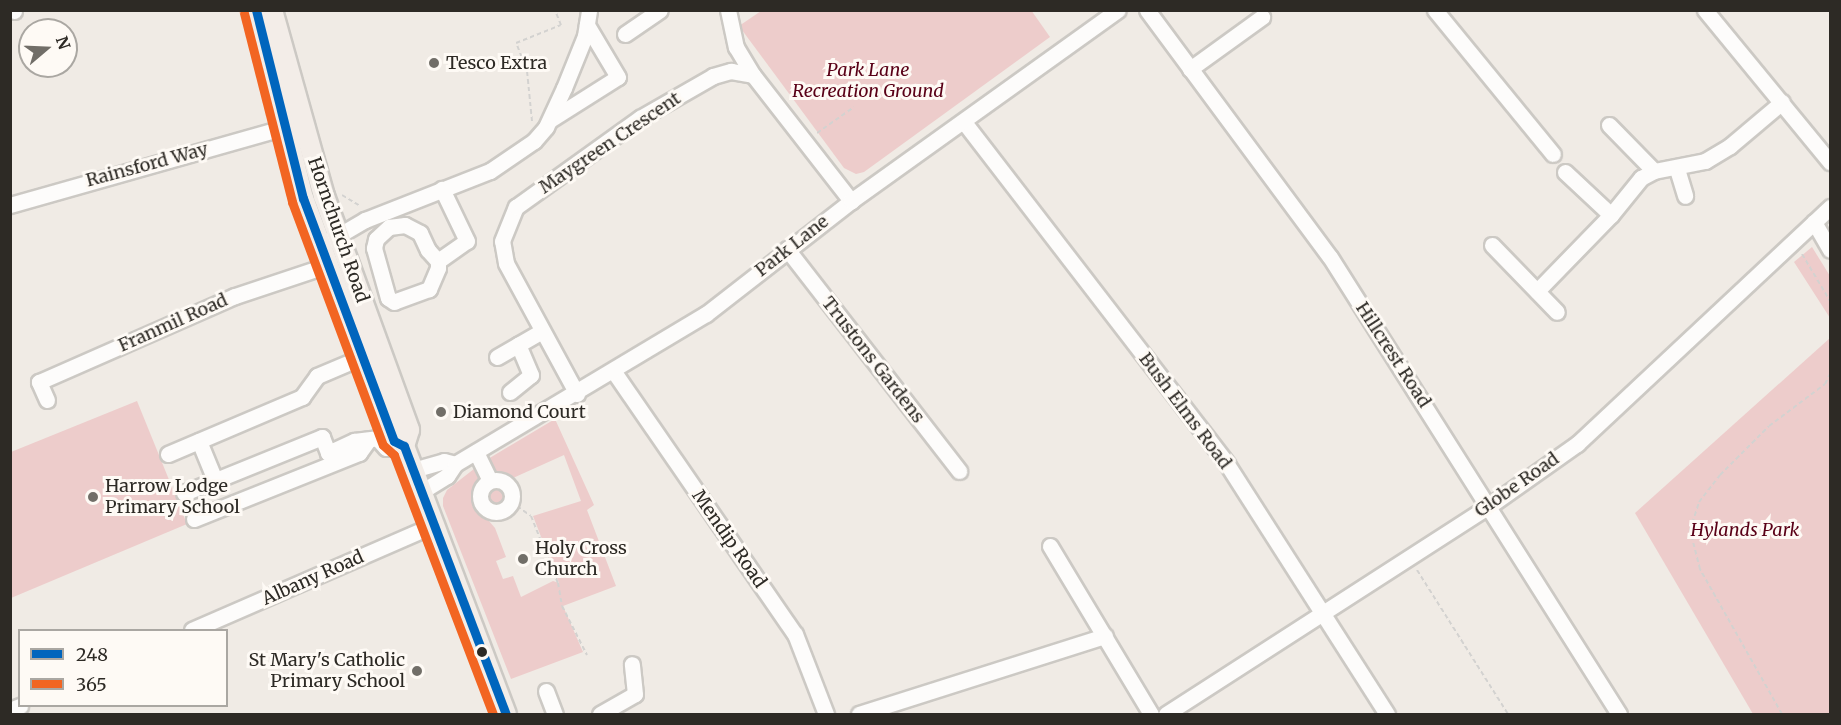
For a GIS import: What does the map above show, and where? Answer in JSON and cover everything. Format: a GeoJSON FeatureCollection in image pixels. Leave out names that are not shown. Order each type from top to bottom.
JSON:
{"type":"FeatureCollection","features":[{"type":"Feature","properties":{"kind":"main road","name":"Hornchurch Road"},"geometry":{"type":"LineString","coordinates":[[256,10],[284,128],[328,265],[362,357],[413,470],[506,714]]}},
{"type":"Feature","properties":{"kind":"main road","name":"Hornchurch Road"},"geometry":{"type":"LineString","coordinates":[[272,10],[297,110],[409,430],[400,445]]}},
{"type":"Feature","properties":{"kind":"street"},"geometry":{"type":"LineString","coordinates":[[625,34],[660,10]]}},
{"type":"Feature","properties":{"kind":"street"},"geometry":{"type":"LineString","coordinates":[[728,10],[736,47],[753,75],[851,201]]}},
{"type":"Feature","properties":{"kind":"street","name":"Park Lane"},"geometry":{"type":"LineString","coordinates":[[421,492],[447,476],[455,464],[614,372],[706,314],[851,201],[1118,10]]}},
{"type":"Feature","properties":{"kind":"street","name":"Hillcrest Road"},"geometry":{"type":"LineString","coordinates":[[1147,10],[1330,257],[1619,714]]}},
{"type":"Feature","properties":{"kind":"street"},"geometry":{"type":"LineString","coordinates":[[1436,10],[1553,154]]}},
{"type":"Feature","properties":{"kind":"street"},"geometry":{"type":"LineString","coordinates":[[1705,10],[1830,162]]}},
{"type":"Feature","properties":{"kind":"street"},"geometry":{"type":"LineString","coordinates":[[1190,69],[1262,17]]}},
{"type":"Feature","properties":{"kind":"street"},"geometry":{"type":"LineString","coordinates":[[321,244],[340,236],[365,220],[519,155],[549,120],[618,77],[588,18]]}},
{"type":"Feature","properties":{"kind":"street"},"geometry":{"type":"LineString","coordinates":[[549,120],[588,18]]}},
{"type":"Feature","properties":{"kind":"street","name":"Maygreen Crescent"},"geometry":{"type":"LineString","coordinates":[[577,394],[501,249],[507,224],[516,207],[640,118],[713,76],[731,71],[753,75]]}},
{"type":"Feature","properties":{"kind":"street"},"geometry":{"type":"LineString","coordinates":[[1537,291],[1611,215],[1641,178],[1654,171],[1677,169],[1705,161],[1730,146],[1782,102]]}},
{"type":"Feature","properties":{"kind":"street","name":"Bush Elms Road"},"geometry":{"type":"LineString","coordinates":[[964,122],[1227,465],[1387,714]]}},
{"type":"Feature","properties":{"kind":"street"},"geometry":{"type":"LineString","coordinates":[[1609,125],[1654,171]]}},
{"type":"Feature","properties":{"kind":"street","name":"Rainsford Way"},"geometry":{"type":"LineString","coordinates":[[10,205],[284,128]]}},
{"type":"Feature","properties":{"kind":"street"},"geometry":{"type":"LineString","coordinates":[[1677,169],[1685,196]]}},
{"type":"Feature","properties":{"kind":"street"},"geometry":{"type":"LineString","coordinates":[[1565,171],[1611,215]]}},
{"type":"Feature","properties":{"kind":"street"},"geometry":{"type":"LineString","coordinates":[[438,261],[416,228],[405,225],[382,232],[374,248],[388,298],[394,302],[433,286],[438,261],[466,241],[442,189]]}},
{"type":"Feature","properties":{"kind":"street","name":"Globe Road"},"geometry":{"type":"LineString","coordinates":[[1166,714],[1489,506],[1577,444],[1830,207]]}},
{"type":"Feature","properties":{"kind":"street"},"geometry":{"type":"LineString","coordinates":[[1814,222],[1830,250]]}},
{"type":"Feature","properties":{"kind":"street"},"geometry":{"type":"LineString","coordinates":[[1492,246],[1557,312]]}},
{"type":"Feature","properties":{"kind":"street","name":"Trustons Gardens"},"geometry":{"type":"LineString","coordinates":[[787,249],[959,471]]}},
{"type":"Feature","properties":{"kind":"street","name":"Franmil Road"},"geometry":{"type":"LineString","coordinates":[[47,400],[39,382],[235,296],[328,265]]}},
{"type":"Feature","properties":{"kind":"street"},"geometry":{"type":"LineString","coordinates":[[497,357],[542,331]]}},
{"type":"Feature","properties":{"kind":"street"},"geometry":{"type":"LineString","coordinates":[[510,392],[531,375],[518,345]]}},
{"type":"Feature","properties":{"kind":"street"},"geometry":{"type":"LineString","coordinates":[[168,454],[302,397],[317,376],[362,357]]}},
{"type":"Feature","properties":{"kind":"street","name":"Mendip Road"},"geometry":{"type":"LineString","coordinates":[[614,372],[795,634],[826,714]]}},
{"type":"Feature","properties":{"kind":"street"},"geometry":{"type":"LineString","coordinates":[[183,493],[322,437],[328,453],[354,441],[367,442],[377,438],[386,448],[400,445]]}},
{"type":"Feature","properties":{"kind":"street"},"geometry":{"type":"LineString","coordinates":[[199,441],[215,480]]}},
{"type":"Feature","properties":{"kind":"street"},"geometry":{"type":"LineString","coordinates":[[194,519],[359,453],[367,442]]}},
{"type":"Feature","properties":{"kind":"street"},"geometry":{"type":"LineString","coordinates":[[476,452],[490,481]]}},
{"type":"Feature","properties":{"kind":"street","name":"Park Lane"},"geometry":{"type":"LineString","coordinates":[[413,470],[444,461],[455,464]]}},
{"type":"Feature","properties":{"kind":"street"},"geometry":{"type":"LineString","coordinates":[[490,481],[506,483],[512,492],[511,502],[499,512],[484,508],[480,493],[490,481]]}},
{"type":"Feature","properties":{"kind":"street","name":"Albany Road"},"geometry":{"type":"LineString","coordinates":[[194,629],[433,525]]}},
{"type":"Feature","properties":{"kind":"street"},"geometry":{"type":"LineString","coordinates":[[1050,546],[1150,714]]}},
{"type":"Feature","properties":{"kind":"street"},"geometry":{"type":"LineString","coordinates":[[859,714],[1105,636]]}},
{"type":"Feature","properties":{"kind":"street"},"geometry":{"type":"LineString","coordinates":[[600,714],[635,694],[632,664]]}},
{"type":"Feature","properties":{"kind":"street"},"geometry":{"type":"LineString","coordinates":[[546,691],[555,714]]}},
{"type":"Feature","properties":{"kind":"path"},"geometry":{"type":"LineString","coordinates":[[532,123],[526,94],[527,71],[516,43],[561,25],[555,10]]}},
{"type":"Feature","properties":{"kind":"path"},"geometry":{"type":"LineString","coordinates":[[806,141],[854,107]]}},
{"type":"Feature","properties":{"kind":"path"},"geometry":{"type":"LineString","coordinates":[[360,206],[370,203]]}},
{"type":"Feature","properties":{"kind":"path"},"geometry":{"type":"LineString","coordinates":[[1794,241],[1830,302]]}},
{"type":"Feature","properties":{"kind":"path"},"geometry":{"type":"LineString","coordinates":[[1782,714],[1700,569],[1690,530],[1699,502],[1720,475],[1769,426],[1825,384],[1830,374]]}},
{"type":"Feature","properties":{"kind":"path"},"geometry":{"type":"LineString","coordinates":[[511,502],[531,516],[558,583],[562,606],[586,655]]}},
{"type":"Feature","properties":{"kind":"path"},"geometry":{"type":"LineString","coordinates":[[1409,557],[1508,714]]}},
{"type":"Feature","properties":{"kind":"green space","name":"Park Lane Recreation Ground"},"geometry":{"type":"Polygon","coordinates":[[[1031,10],[1050,37],[864,172],[856,174],[844,168],[739,26],[761,11],[1031,10]]]}},
{"type":"Feature","properties":{"kind":"green space"},"geometry":{"type":"Polygon","coordinates":[[[1812,247],[1830,276],[1830,318],[1794,262],[1812,247]]]}},
{"type":"Feature","properties":{"kind":"green space","name":"Hylands Park"},"geometry":{"type":"Polygon","coordinates":[[[1830,338],[1830,714],[1753,714],[1635,513],[1830,338]]]}},
{"type":"Feature","properties":{"kind":"green space","name":"Harrow Lodge Primary School"},"geometry":{"type":"Polygon","coordinates":[[[137,401],[187,524],[11,598],[11,452],[137,401]]]}},
{"type":"Feature","properties":{"kind":"green space"},"geometry":{"type":"Polygon","coordinates":[[[555,419],[594,505],[587,510],[616,586],[563,606],[583,652],[511,679],[443,506],[443,498],[447,490],[479,465],[484,479],[474,496],[475,505],[495,528],[506,557],[496,561],[503,579],[513,576],[521,597],[553,581],[559,583],[533,516],[581,501],[564,455],[513,478],[493,472],[488,459],[555,419]]]}},
{"type":"Feature","properties":{"kind":"green space"},"geometry":{"type":"Polygon","coordinates":[[[492,486],[500,486],[506,492],[506,500],[500,506],[492,506],[486,500],[486,492],[492,486]]]}},
{"type":"Feature","properties":{"kind":"transit line","name":"248"},"geometry":{"type":"LineString","coordinates":[[256,10],[303,198],[394,441],[404,446],[506,714]]}},
{"type":"Feature","properties":{"kind":"transit line","name":"365"},"geometry":{"type":"LineString","coordinates":[[244,13],[292,202],[383,445],[394,455],[493,714]]}},
{"type":"Feature","properties":{"kind":"place","name":"Tesco Extra"},"geometry":{"type":"Point","coordinates":[434,63]}},
{"type":"Feature","properties":{"kind":"place","name":"Diamond Court"},"geometry":{"type":"Point","coordinates":[441,412]}},
{"type":"Feature","properties":{"kind":"place","name":"Harrow Lodge Primary School"},"geometry":{"type":"Point","coordinates":[93,497]}},
{"type":"Feature","properties":{"kind":"place","name":"Holy Cross Church"},"geometry":{"type":"Point","coordinates":[523,559]}},
{"type":"Feature","properties":{"kind":"place","name":"St Mary's Catholic Primary School"},"geometry":{"type":"Point","coordinates":[417,671]}}]}
